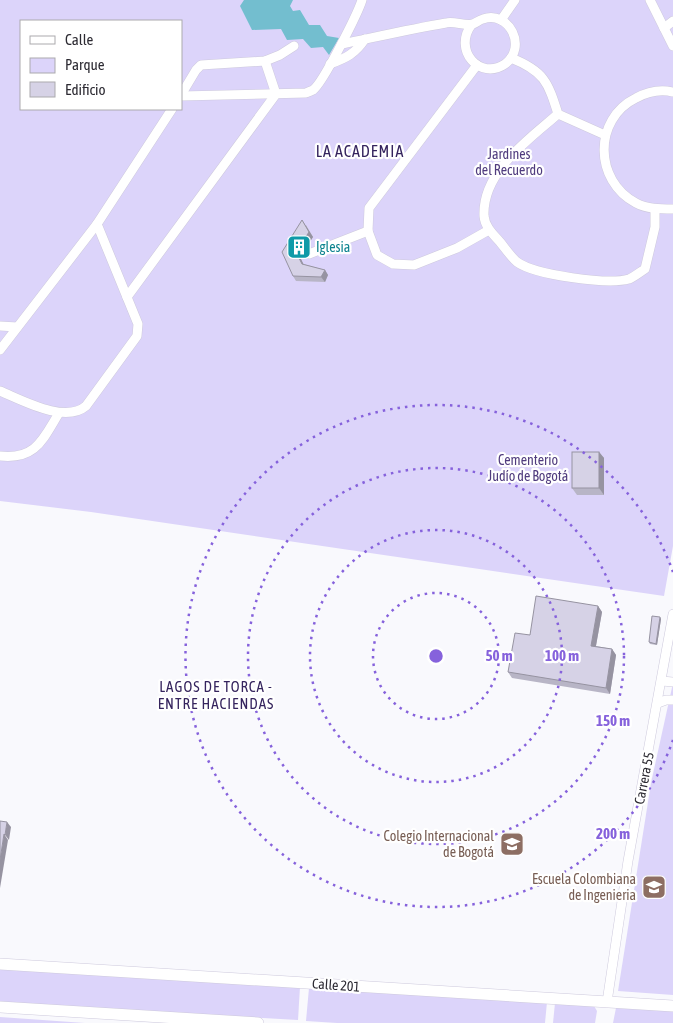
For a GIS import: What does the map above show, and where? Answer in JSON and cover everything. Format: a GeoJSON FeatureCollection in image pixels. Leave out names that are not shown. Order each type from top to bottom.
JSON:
{"type":"FeatureCollection","features":[{"type":"Feature","properties":{"kind":"main road","name":"Calle 201"},"geometry":{"type":"LineString","coordinates":[[0,964],[673,1006]]}},
{"type":"Feature","properties":{"kind":"main road"},"geometry":{"type":"LineString","coordinates":[[0,1007],[256,1023]]}},
{"type":"Feature","properties":{"kind":"street"},"geometry":{"type":"LineString","coordinates":[[182,95],[306,93],[314,90],[342,44],[362,0]]}},
{"type":"Feature","properties":{"kind":"street"},"geometry":{"type":"LineString","coordinates":[[502,20],[514,0]]}},
{"type":"Feature","properties":{"kind":"street"},"geometry":{"type":"LineString","coordinates":[[650,0],[673,46]]}},
{"type":"Feature","properties":{"kind":"street"},"geometry":{"type":"LineString","coordinates":[[486,17],[502,20],[514,32],[515,50],[511,58],[499,67],[492,68],[477,65],[464,46],[468,30],[472,24],[486,17]]}},
{"type":"Feature","properties":{"kind":"street"},"geometry":{"type":"LineString","coordinates":[[664,28],[673,21]]}},
{"type":"Feature","properties":{"kind":"street"},"geometry":{"type":"LineString","coordinates":[[342,44],[449,22],[472,24]]}},
{"type":"Feature","properties":{"kind":"street"},"geometry":{"type":"LineString","coordinates":[[330,64],[347,58],[365,39]]}},
{"type":"Feature","properties":{"kind":"street"},"geometry":{"type":"LineString","coordinates":[[182,93],[196,70],[201,66],[265,61],[280,55],[294,46]]}},
{"type":"Feature","properties":{"kind":"street"},"geometry":{"type":"LineString","coordinates":[[511,58],[527,64],[543,77],[552,95],[558,114],[605,135]]}},
{"type":"Feature","properties":{"kind":"street"},"geometry":{"type":"LineString","coordinates":[[265,61],[276,94]]}},
{"type":"Feature","properties":{"kind":"street"},"geometry":{"type":"LineString","coordinates":[[477,65],[369,208],[368,231],[378,254],[393,264],[414,265],[457,248],[489,230]]}},
{"type":"Feature","properties":{"kind":"street"},"geometry":{"type":"LineString","coordinates":[[673,92],[666,90],[646,93],[627,102],[613,117],[605,135],[603,155],[608,175],[620,192],[630,200],[636,204],[655,209],[673,209]]}},
{"type":"Feature","properties":{"kind":"street"},"geometry":{"type":"LineString","coordinates":[[127,297],[276,94]]}},
{"type":"Feature","properties":{"kind":"street"},"geometry":{"type":"LineString","coordinates":[[0,350],[96,224],[171,110]]}},
{"type":"Feature","properties":{"kind":"street"},"geometry":{"type":"LineString","coordinates":[[558,114],[526,141],[500,167],[488,194],[484,217],[489,230],[517,262],[535,270],[574,278],[612,281],[630,278],[645,269],[655,228],[655,209]]}},
{"type":"Feature","properties":{"kind":"street"},"geometry":{"type":"LineString","coordinates":[[0,391],[59,412],[74,413],[81,411],[137,336],[138,324],[96,224]]}},
{"type":"Feature","properties":{"kind":"street"},"geometry":{"type":"LineString","coordinates":[[308,254],[368,231]]}},
{"type":"Feature","properties":{"kind":"street"},"geometry":{"type":"LineString","coordinates":[[0,326],[17,327]]}},
{"type":"Feature","properties":{"kind":"street"},"geometry":{"type":"LineString","coordinates":[[0,456],[18,457],[28,454],[36,448],[59,412]]}},
{"type":"Feature","properties":{"kind":"street","name":"Carrera 55"},"geometry":{"type":"LineString","coordinates":[[608,1002],[628,861],[673,614]]}},
{"type":"Feature","properties":{"kind":"street"},"geometry":{"type":"LineString","coordinates":[[662,681],[673,682]]}},
{"type":"Feature","properties":{"kind":"street"},"geometry":{"type":"LineString","coordinates":[[658,703],[673,700]]}},
{"type":"Feature","properties":{"kind":"green space","name":"Jardines del Recuerdo"},"geometry":{"type":"Polygon","coordinates":[[[0,0],[673,0],[673,546],[664,596],[91,512],[0,501],[0,0]]]}},
{"type":"Feature","properties":{"kind":"green space","name":"Escuela Colombiana de Ingenieria"},"geometry":{"type":"Polygon","coordinates":[[[673,683],[673,995],[618,991],[651,783],[673,683]]]}},
{"type":"Feature","properties":{"kind":"green space"},"geometry":{"type":"Polygon","coordinates":[[[0,968],[300,987],[298,1020],[0,1003],[0,968]]]}},
{"type":"Feature","properties":{"kind":"green space"},"geometry":{"type":"Polygon","coordinates":[[[309,988],[547,1002],[545,1023],[337,1023],[306,1021],[309,988]]]}},
{"type":"Feature","properties":{"kind":"green space"},"geometry":{"type":"Polygon","coordinates":[[[555,1003],[594,1006],[597,1011],[595,1023],[553,1023],[555,1003]]]}},
{"type":"Feature","properties":{"kind":"green space"},"geometry":{"type":"Polygon","coordinates":[[[616,1008],[673,1010],[673,1023],[613,1023],[616,1008]]]}},
{"type":"Feature","properties":{"kind":"green space"},"geometry":{"type":"Polygon","coordinates":[[[0,1017],[85,1023],[0,1023],[0,1017]]]}},
{"type":"Feature","properties":{"kind":"water"},"geometry":{"type":"Polygon","coordinates":[[[244,0],[293,0],[290,6],[293,11],[300,10],[309,25],[320,25],[327,36],[339,38],[329,55],[323,47],[311,48],[303,39],[287,40],[281,29],[252,30],[240,6],[244,0]]]}},
{"type":"Feature","properties":{"kind":"building","name":"Iglesia"},"geometry":{"type":"Polygon","coordinates":[[[302,220],[309,232],[296,252],[302,264],[325,270],[321,277],[293,276],[282,252],[302,220]]]}},
{"type":"Feature","properties":{"kind":"building"},"geometry":{"type":"Polygon","coordinates":[[[572,452],[599,452],[599,488],[572,488],[572,452]]]}},
{"type":"Feature","properties":{"kind":"building"},"geometry":{"type":"Polygon","coordinates":[[[536,596],[598,606],[591,646],[612,649],[606,688],[508,672],[515,633],[530,635],[536,596]]]}},
{"type":"Feature","properties":{"kind":"building"},"geometry":{"type":"Polygon","coordinates":[[[652,616],[660,617],[656,644],[649,642],[652,616]]]}},
{"type":"Feature","properties":{"kind":"building"},"geometry":{"type":"Polygon","coordinates":[[[0,821],[7,822],[0,860],[0,821]]]}},
{"type":"Feature","properties":{"kind":"place","name":"Iglesia"},"geometry":{"type":"Point","coordinates":[299,247]}},
{"type":"Feature","properties":{"kind":"place","name":"Colegio Internacional de Bogotá"},"geometry":{"type":"Point","coordinates":[512,844]}},
{"type":"Feature","properties":{"kind":"place","name":"Escuela Colombiana de Ingenieria"},"geometry":{"type":"Point","coordinates":[654,887]}},
{"type":"Feature","properties":{"kind":"district","name":"LA ACADEMIA"},"geometry":{"type":"Point","coordinates":[360,151]}},
{"type":"Feature","properties":{"kind":"district","name":"LAGOS DE TORCA - ENTRE HACIENDAS"},"geometry":{"type":"Point","coordinates":[216,694]}},
{"type":"Feature","properties":{"kind":"park label","name":"Cementerio Judío de Bogotá"},"geometry":{"type":"Point","coordinates":[528,468]}}]}
